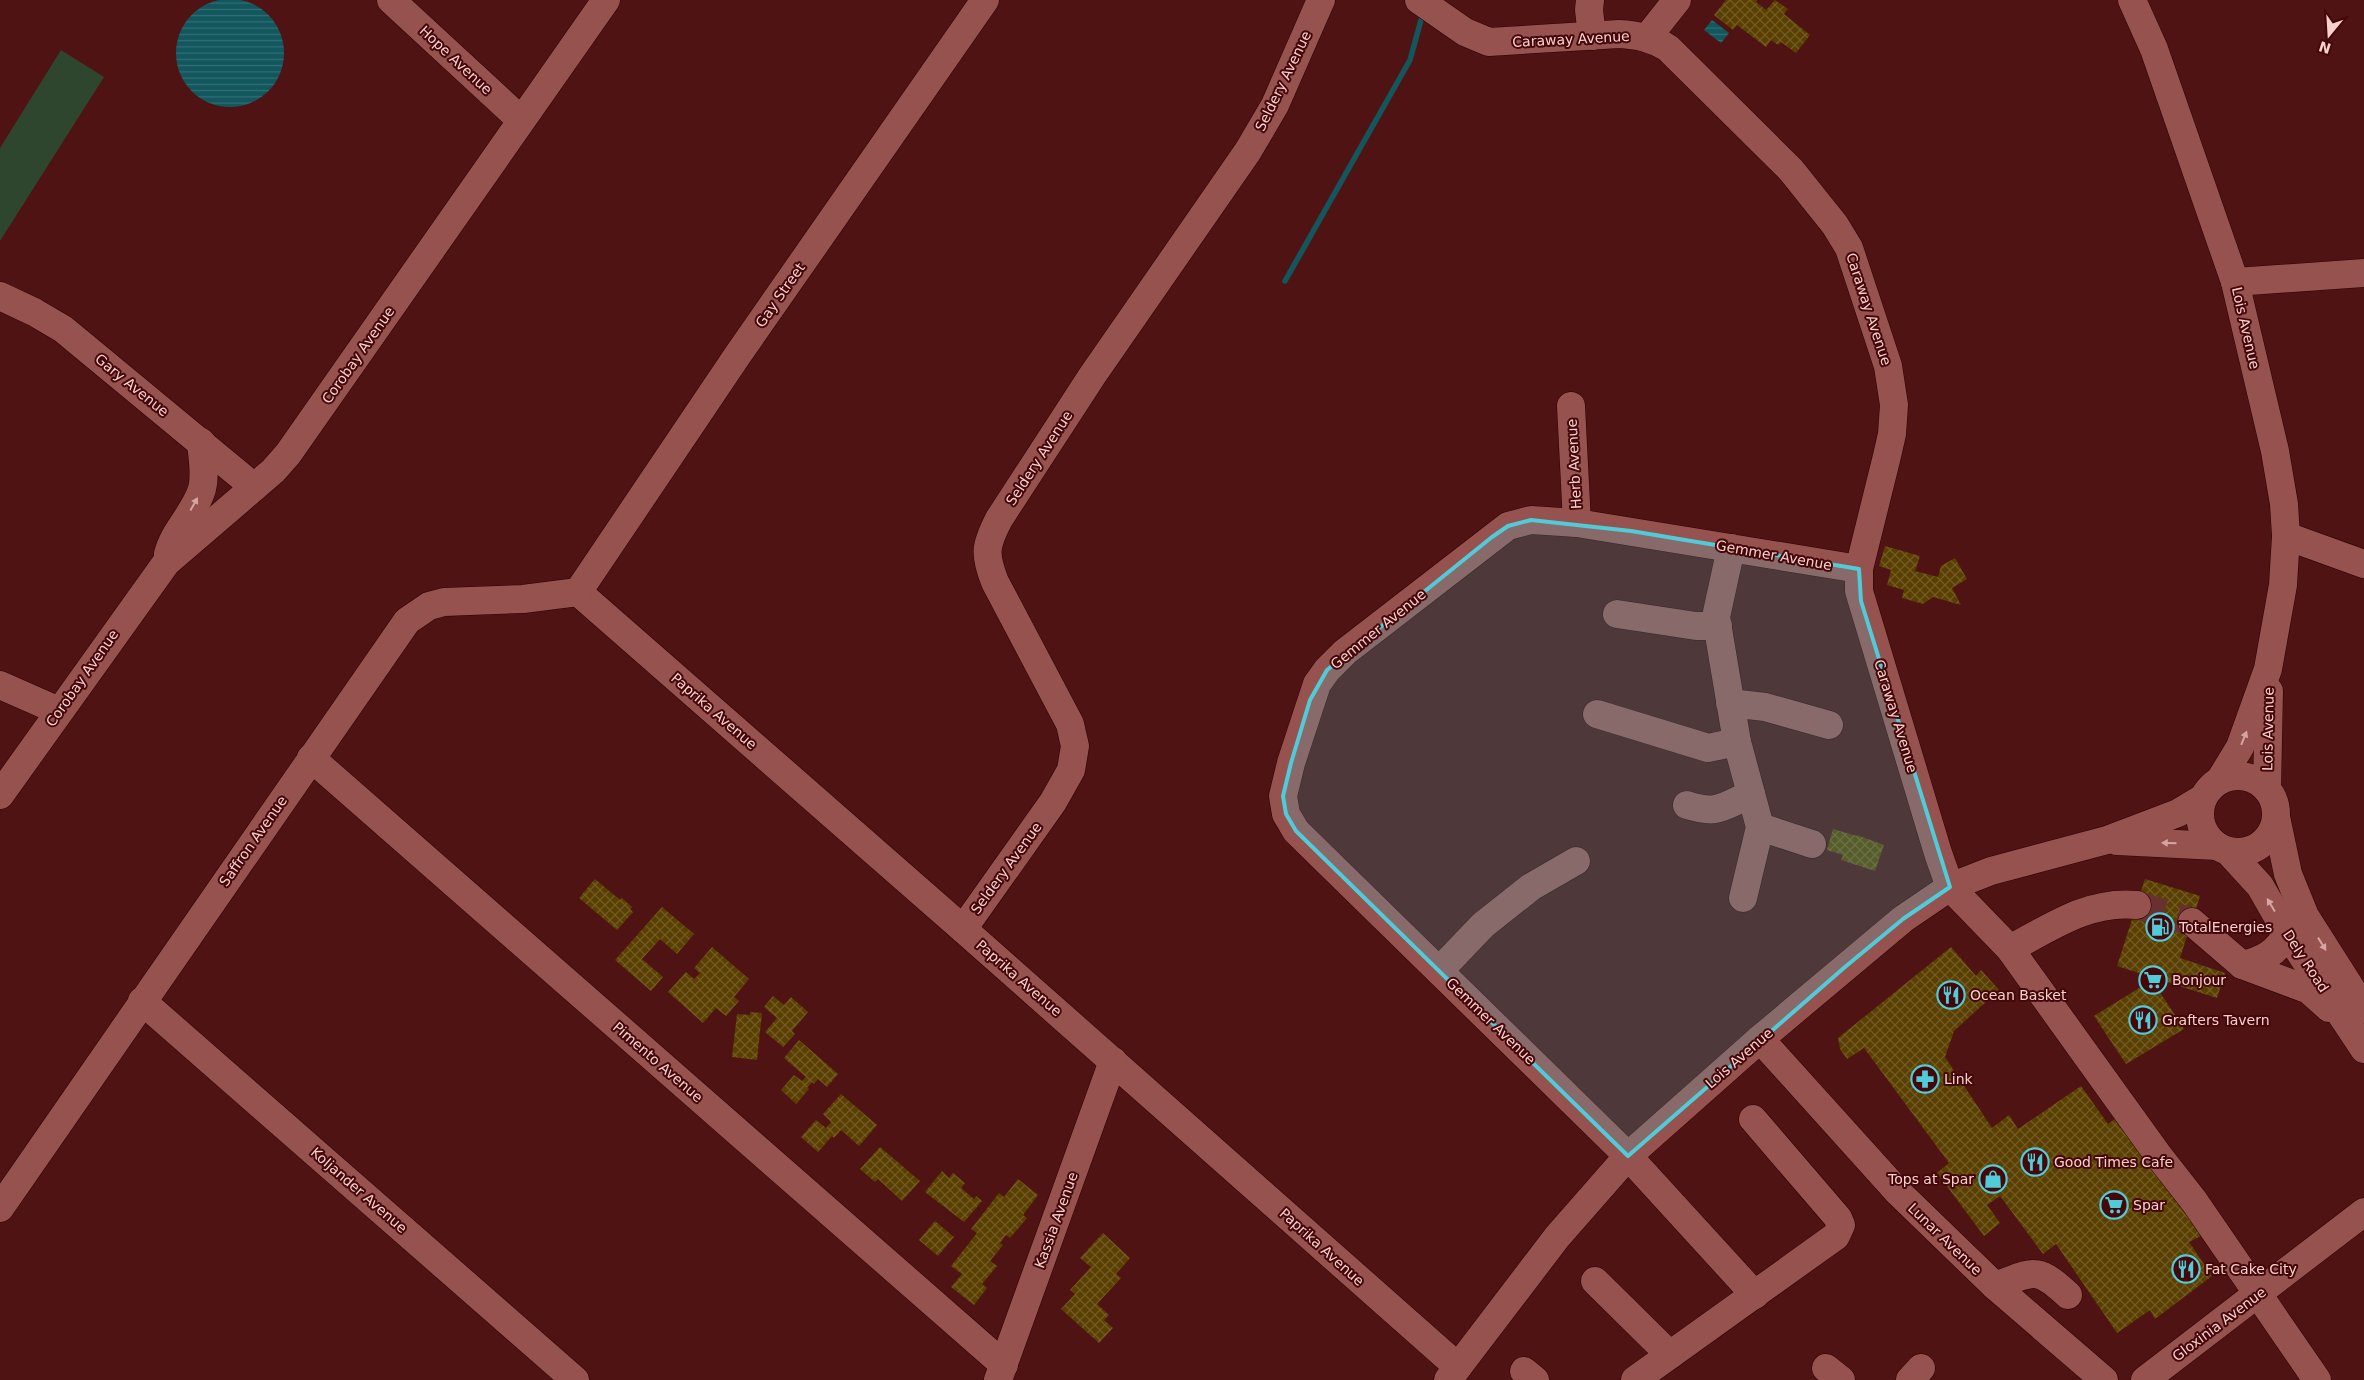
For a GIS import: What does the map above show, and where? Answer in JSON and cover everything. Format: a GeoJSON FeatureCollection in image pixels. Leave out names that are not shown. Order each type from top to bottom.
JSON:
{"type":"FeatureCollection","features":[{"type":"Feature","properties":{"kind":"street","name":"Hope Avenue"},"geometry":{"type":"LineString","coordinates":[[391,0],[520,120]]}},
{"type":"Feature","properties":{"kind":"street","name":"Corobay Avenue"},"geometry":{"type":"LineString","coordinates":[[0,795],[166,563],[254,487],[288,454],[520,120],[606,0]]}},
{"type":"Feature","properties":{"kind":"street","name":"Gay Street"},"geometry":{"type":"LineString","coordinates":[[578,592],[737,356],[985,0]]}},
{"type":"Feature","properties":{"kind":"street","name":"Seldery Avenue"},"geometry":{"type":"LineString","coordinates":[[963,928],[1053,802],[1071,770],[1075,746],[1070,724],[995,582],[987,561],[988,540],[1092,376],[1256,138],[1275,105],[1321,0]]}},
{"type":"Feature","properties":{"kind":"street","name":"Caraway Avenue"},"geometry":{"type":"LineString","coordinates":[[1419,0],[1465,32],[1489,42],[1619,34],[1647,38],[1668,48],[1791,170],[1835,225],[1848,248],[1888,366],[1894,405],[1890,441],[1859,569],[1860,601],[1938,854],[1950,887]]}},
{"type":"Feature","properties":{"kind":"street"},"geometry":{"type":"LineString","coordinates":[[1590,0],[1588,10],[1592,36]]}},
{"type":"Feature","properties":{"kind":"street"},"geometry":{"type":"LineString","coordinates":[[1647,38],[1677,0]]}},
{"type":"Feature","properties":{"kind":"street","name":"Lois Avenue"},"geometry":{"type":"LineString","coordinates":[[1453,1374],[1556,1237],[1628,1156],[1760,1038],[1903,919],[1950,887],[1991,871],[2107,840],[2178,812],[2211,789],[2240,747],[2268,669],[2283,585],[2286,536],[2284,504],[2275,452],[2235,282],[2154,49],[2132,0]]}},
{"type":"Feature","properties":{"kind":"street"},"geometry":{"type":"LineString","coordinates":[[2235,282],[2364,272]]}},
{"type":"Feature","properties":{"kind":"street","name":"Gary Avenue"},"geometry":{"type":"LineString","coordinates":[[0,296],[63,329],[254,487]]}},
{"type":"Feature","properties":{"kind":"street","name":"Herb Avenue"},"geometry":{"type":"LineString","coordinates":[[1571,406],[1577,523]]}},
{"type":"Feature","properties":{"kind":"street","name":"Corobay Avenue"},"geometry":{"type":"LineString","coordinates":[[166,563],[176,534],[201,490],[204,475],[201,442]]}},
{"type":"Feature","properties":{"kind":"street","name":"Gemmer Avenue"},"geometry":{"type":"LineString","coordinates":[[1755,1295],[1628,1156],[1296,831],[1286,814],[1283,796],[1310,700],[1317,684],[1327,670],[1345,652],[1508,526],[1531,520],[1577,523],[1859,569]]}},
{"type":"Feature","properties":{"kind":"street"},"geometry":{"type":"LineString","coordinates":[[2286,536],[2364,564]]}},
{"type":"Feature","properties":{"kind":"street"},"geometry":{"type":"LineString","coordinates":[[1731,548],[1716,613],[1736,742],[1760,827],[1742,898]]}},
{"type":"Feature","properties":{"kind":"street","name":"Saffron Avenue"},"geometry":{"type":"LineString","coordinates":[[0,1208],[406,621],[421,610],[444,602],[523,599],[578,592]]}},
{"type":"Feature","properties":{"kind":"street","name":"Paprika Avenue"},"geometry":{"type":"LineString","coordinates":[[578,592],[1113,1061],[1453,1374]]}},
{"type":"Feature","properties":{"kind":"street"},"geometry":{"type":"LineString","coordinates":[[1617,614],[1696,626],[1718,626]]}},
{"type":"Feature","properties":{"kind":"street","name":"Lois Avenue"},"geometry":{"type":"LineString","coordinates":[[2267,789],[2268,669]]}},
{"type":"Feature","properties":{"kind":"street"},"geometry":{"type":"LineString","coordinates":[[0,685],[59,712]]}},
{"type":"Feature","properties":{"kind":"street"},"geometry":{"type":"LineString","coordinates":[[1730,703],[1765,707],[1829,725]]}},
{"type":"Feature","properties":{"kind":"street"},"geometry":{"type":"LineString","coordinates":[[1597,714],[1708,748],[1736,742]]}},
{"type":"Feature","properties":{"kind":"street","name":"Pimento Avenue"},"geometry":{"type":"LineString","coordinates":[[311,758],[1001,1373]]}},
{"type":"Feature","properties":{"kind":"street"},"geometry":{"type":"LineString","coordinates":[[2229,777],[2250,778],[2267,789],[2273,798],[2276,817],[2274,828],[2260,845],[2245,851],[2223,848],[2205,833],[2201,825],[2200,806],[2211,789],[2229,777]]}},
{"type":"Feature","properties":{"kind":"street"},"geometry":{"type":"LineString","coordinates":[[1687,805],[1714,811],[1751,794]]}},
{"type":"Feature","properties":{"kind":"street","name":"Dely Road"},"geometry":{"type":"LineString","coordinates":[[2276,817],[2288,874],[2305,916],[2364,1009]]}},
{"type":"Feature","properties":{"kind":"street"},"geometry":{"type":"LineString","coordinates":[[1760,827],[1812,844]]}},
{"type":"Feature","properties":{"kind":"street","name":"Lois Avenue"},"geometry":{"type":"LineString","coordinates":[[2107,840],[2223,848]]}},
{"type":"Feature","properties":{"kind":"street","name":"Dely Road"},"geometry":{"type":"LineString","coordinates":[[2223,848],[2260,886],[2287,933],[2361,1044]]}},
{"type":"Feature","properties":{"kind":"street"},"geometry":{"type":"LineString","coordinates":[[1439,971],[1483,925],[1531,887],[1576,861]]}},
{"type":"Feature","properties":{"kind":"street"},"geometry":{"type":"LineString","coordinates":[[1950,887],[2010,949],[2158,1155],[2194,1201],[2317,1380]]}},
{"type":"Feature","properties":{"kind":"street"},"geometry":{"type":"LineString","coordinates":[[2010,949],[2059,923],[2097,906],[2117,903],[2137,905]]}},
{"type":"Feature","properties":{"kind":"street"},"geometry":{"type":"LineString","coordinates":[[2192,922],[2242,965],[2309,990],[2324,1002],[2361,1044]]}},
{"type":"Feature","properties":{"kind":"street"},"geometry":{"type":"LineString","coordinates":[[2242,965],[2261,960],[2274,952],[2287,933]]}},
{"type":"Feature","properties":{"kind":"street","name":"Koljander Avenue"},"geometry":{"type":"LineString","coordinates":[[142,1001],[575,1380]]}},
{"type":"Feature","properties":{"kind":"street","name":"Lunar Avenue"},"geometry":{"type":"LineString","coordinates":[[1760,1038],[1899,1194],[1995,1286],[2104,1380]]}},
{"type":"Feature","properties":{"kind":"street","name":"Kassia Avenue"},"geometry":{"type":"LineString","coordinates":[[1001,1373],[1113,1061]]}},
{"type":"Feature","properties":{"kind":"street"},"geometry":{"type":"LineString","coordinates":[[1635,1380],[1836,1236],[1840,1226],[1838,1218],[1753,1119]]}},
{"type":"Feature","properties":{"kind":"street","name":"Gloxinia Avenue"},"geometry":{"type":"LineString","coordinates":[[2145,1380],[2364,1212]]}},
{"type":"Feature","properties":{"kind":"street"},"geometry":{"type":"LineString","coordinates":[[1995,1286],[2034,1274],[2050,1278],[2068,1295]]}},
{"type":"Feature","properties":{"kind":"street"},"geometry":{"type":"LineString","coordinates":[[1595,1282],[1670,1356]]}},
{"type":"Feature","properties":{"kind":"highlighted area"},"geometry":{"type":"Polygon","coordinates":[[[1531,520],[1631,531],[1859,569],[1861,601],[1950,887],[1903,919],[1845,967],[1628,1156],[1296,831],[1286,814],[1283,796],[1310,700],[1327,670],[1492,537],[1508,526],[1531,520]]]}},
{"type":"Feature","properties":{"kind":"green space"},"geometry":{"type":"Polygon","coordinates":[[[61,50],[104,77],[0,241],[0,148],[61,50]]]}},
{"type":"Feature","properties":{"kind":"water"},"geometry":{"type":"Polygon","coordinates":[[[230,-1],[251,3],[268,15],[280,32],[284,53],[280,74],[268,91],[251,103],[230,107],[209,103],[192,91],[180,74],[176,53],[180,32],[192,15],[209,3],[230,-1]]]}},
{"type":"Feature","properties":{"kind":"water"},"geometry":{"type":"Polygon","coordinates":[[[1712,20],[1729,33],[1721,43],[1704,30],[1712,20]]]}},
{"type":"Feature","properties":{"kind":"building"},"geometry":{"type":"Polygon","coordinates":[[[1726,0],[1757,0],[1756,2],[1766,10],[1775,0],[1788,9],[1784,14],[1810,35],[1796,53],[1781,42],[1778,45],[1771,40],[1766,47],[1737,25],[1733,30],[1714,15],[1726,0]]]}},
{"type":"Feature","properties":{"kind":"building"},"geometry":{"type":"Polygon","coordinates":[[[1885,546],[1920,556],[1915,571],[1938,577],[1941,566],[1955,558],[1967,579],[1952,588],[1961,605],[1933,597],[1923,604],[1902,598],[1904,590],[1887,585],[1891,570],[1879,566],[1885,546]]]}},
{"type":"Feature","properties":{"kind":"building"},"geometry":{"type":"Polygon","coordinates":[[[1833,829],[1884,845],[1875,871],[1841,860],[1843,855],[1827,850],[1833,829]]]}},
{"type":"Feature","properties":{"kind":"building"},"geometry":{"type":"Polygon","coordinates":[[[595,879],[620,900],[622,898],[632,907],[630,909],[633,912],[617,930],[579,898],[595,879]]]}},
{"type":"Feature","properties":{"kind":"building"},"geometry":{"type":"Polygon","coordinates":[[[2145,879],[2200,896],[2180,958],[2225,973],[2217,998],[2117,966],[2145,879]]]}},
{"type":"Feature","properties":{"kind":"building"},"geometry":{"type":"Polygon","coordinates":[[[662,907],[694,934],[677,954],[660,939],[642,959],[663,977],[651,991],[615,960],[662,907]]]}},
{"type":"Feature","properties":{"kind":"building"},"geometry":{"type":"Polygon","coordinates":[[[712,947],[749,979],[734,997],[739,1001],[726,1016],[716,1008],[703,1023],[668,992],[686,972],[694,979],[700,973],[694,968],[712,947]]]}},
{"type":"Feature","properties":{"kind":"building"},"geometry":{"type":"Polygon","coordinates":[[[1951,947],[1976,976],[1981,970],[1999,990],[1954,1031],[1945,1057],[1992,1128],[2009,1115],[2018,1129],[2081,1086],[2108,1124],[2119,1116],[2201,1236],[2189,1242],[2212,1276],[2155,1319],[2150,1310],[2117,1333],[2056,1244],[2043,1254],[2000,1196],[1987,1205],[2000,1223],[1984,1236],[1937,1173],[1949,1163],[1864,1048],[1847,1059],[1840,1049],[1838,1038],[1951,947]]]}},
{"type":"Feature","properties":{"kind":"building"},"geometry":{"type":"Polygon","coordinates":[[[2152,980],[2184,1029],[2126,1064],[2094,1016],[2152,980]]]}},
{"type":"Feature","properties":{"kind":"building"},"geometry":{"type":"Polygon","coordinates":[[[773,996],[784,1005],[791,997],[808,1012],[792,1031],[795,1034],[783,1047],[765,1032],[777,1018],[764,1007],[773,996]]]}},
{"type":"Feature","properties":{"kind":"building"},"geometry":{"type":"Polygon","coordinates":[[[750,1012],[762,1013],[757,1060],[732,1057],[737,1014],[750,1015],[750,1012]]]}},
{"type":"Feature","properties":{"kind":"building"},"geometry":{"type":"Polygon","coordinates":[[[799,1040],[838,1074],[827,1087],[818,1079],[814,1084],[812,1082],[807,1088],[809,1089],[796,1104],[781,1090],[794,1075],[802,1081],[806,1077],[784,1058],[799,1040]]]}},
{"type":"Feature","properties":{"kind":"building"},"geometry":{"type":"Polygon","coordinates":[[[841,1094],[877,1125],[859,1146],[841,1130],[834,1138],[832,1136],[818,1152],[801,1137],[816,1120],[826,1128],[831,1122],[823,1114],[841,1094]]]}},
{"type":"Feature","properties":{"kind":"building"},"geometry":{"type":"Polygon","coordinates":[[[880,1147],[920,1181],[902,1201],[878,1179],[875,1182],[860,1169],[880,1147]]]}},
{"type":"Feature","properties":{"kind":"building"},"geometry":{"type":"Polygon","coordinates":[[[942,1171],[949,1178],[953,1173],[965,1183],[961,1188],[974,1199],[976,1196],[982,1201],[964,1222],[925,1192],[942,1171]]]}},
{"type":"Feature","properties":{"kind":"building"},"geometry":{"type":"Polygon","coordinates":[[[1018,1179],[1038,1195],[1023,1215],[1027,1218],[1010,1238],[1006,1235],[1000,1243],[1003,1245],[990,1261],[997,1266],[982,1284],[987,1288],[974,1305],[951,1287],[962,1274],[951,1266],[977,1233],[971,1229],[999,1193],[1004,1197],[1018,1179]]]}},
{"type":"Feature","properties":{"kind":"building"},"geometry":{"type":"Polygon","coordinates":[[[935,1221],[954,1237],[938,1256],[919,1240],[935,1221]]]}},
{"type":"Feature","properties":{"kind":"building"},"geometry":{"type":"Polygon","coordinates":[[[1103,1233],[1130,1258],[1116,1274],[1121,1278],[1097,1304],[1109,1315],[1104,1320],[1113,1328],[1099,1343],[1061,1309],[1075,1294],[1070,1290],[1091,1267],[1080,1258],[1103,1233]]]}},
{"type":"Feature","properties":{"kind":"waterway"},"geometry":{"type":"LineString","coordinates":[[1285,281],[1410,60],[1421,20]]}},
{"type":"Feature","properties":{"kind":"tunnel"},"geometry":{"type":"LineString","coordinates":[[2137,905],[2192,922]]}},
{"type":"Feature","properties":{"kind":"place","name":"TotalEnergies"},"geometry":{"type":"Point","coordinates":[2160,927]}},
{"type":"Feature","properties":{"kind":"place","name":"Bonjour"},"geometry":{"type":"Point","coordinates":[2153,980]}},
{"type":"Feature","properties":{"kind":"place","name":"Ocean Basket"},"geometry":{"type":"Point","coordinates":[1951,995]}},
{"type":"Feature","properties":{"kind":"place","name":"Grafters Tavern"},"geometry":{"type":"Point","coordinates":[2143,1020]}},
{"type":"Feature","properties":{"kind":"place","name":"Link"},"geometry":{"type":"Point","coordinates":[1925,1079]}},
{"type":"Feature","properties":{"kind":"place","name":"Good Times Cafe"},"geometry":{"type":"Point","coordinates":[2035,1162]}},
{"type":"Feature","properties":{"kind":"place","name":"Tops at Spar"},"geometry":{"type":"Point","coordinates":[1993,1179]}},
{"type":"Feature","properties":{"kind":"place","name":"Spar"},"geometry":{"type":"Point","coordinates":[2114,1205]}},
{"type":"Feature","properties":{"kind":"place","name":"Fat Cake City"},"geometry":{"type":"Point","coordinates":[2186,1269]}}]}
